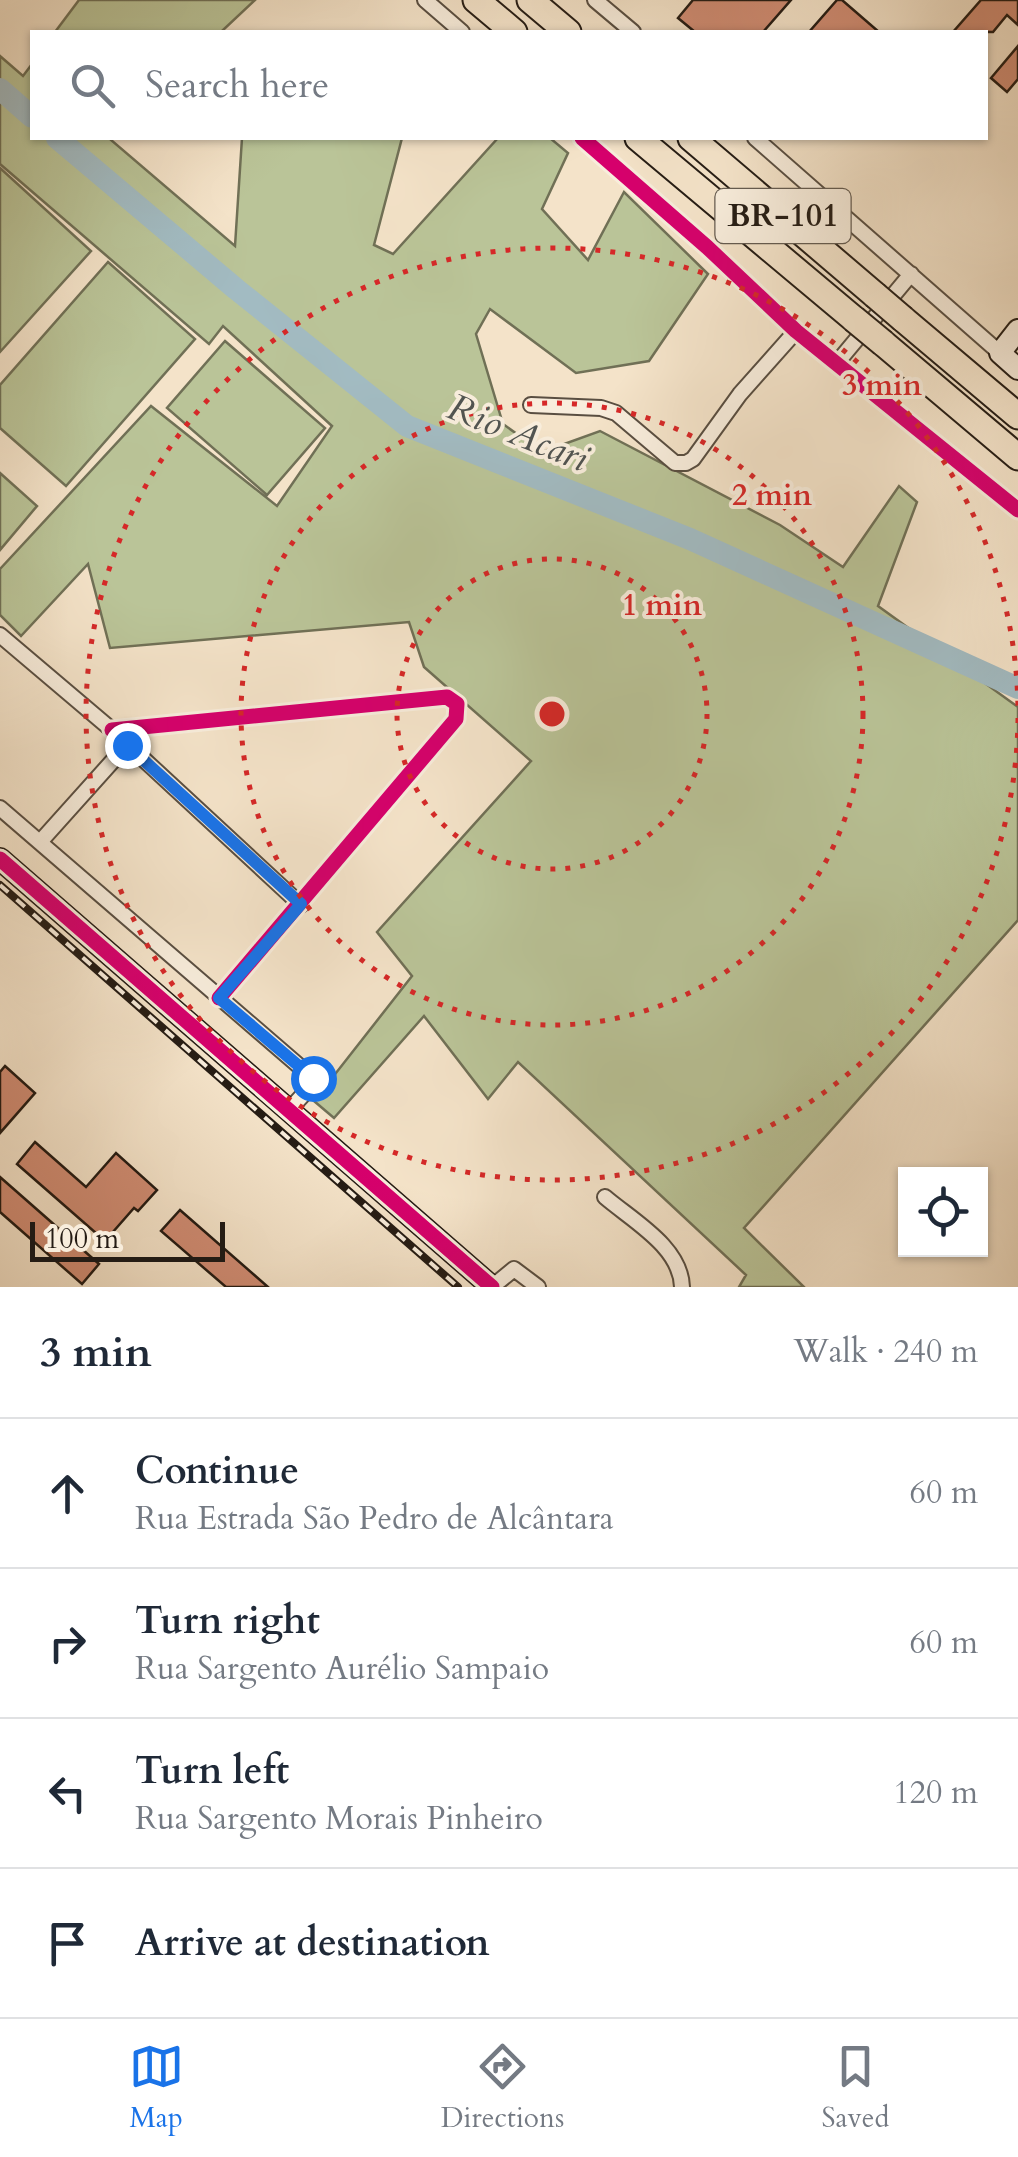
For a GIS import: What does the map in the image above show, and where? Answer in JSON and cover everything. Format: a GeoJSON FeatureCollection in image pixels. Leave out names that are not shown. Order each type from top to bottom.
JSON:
{"type":"FeatureCollection","features":[{"type":"Feature","properties":{"kind":"highway"},"geometry":{"type":"LineString","coordinates":[[476,0],[512,30]]}},
{"type":"Feature","properties":{"kind":"highway"},"geometry":{"type":"LineString","coordinates":[[530,0],[566,30]]}},
{"type":"Feature","properties":{"kind":"highway","name":"BR-101"},"geometry":{"type":"LineString","coordinates":[[640,140],[1018,457]]}},
{"type":"Feature","properties":{"kind":"highway","name":"BR-101"},"geometry":{"type":"LineString","coordinates":[[693,140],[1018,416]]}},
{"type":"Feature","properties":{"kind":"street"},"geometry":{"type":"LineString","coordinates":[[425,0],[460,30]]}},
{"type":"Feature","properties":{"kind":"street"},"geometry":{"type":"LineString","coordinates":[[596,0],[631,30]]}},
{"type":"Feature","properties":{"kind":"street"},"geometry":{"type":"LineString","coordinates":[[584,140],[796,331],[1018,510]]}},
{"type":"Feature","properties":{"kind":"street"},"geometry":{"type":"LineString","coordinates":[[757,140],[1018,369]]}},
{"type":"Feature","properties":{"kind":"street"},"geometry":{"type":"LineString","coordinates":[[836,364],[911,274]]}},
{"type":"Feature","properties":{"kind":"street"},"geometry":{"type":"LineString","coordinates":[[1000,354],[1018,330]]}},
{"type":"Feature","properties":{"kind":"street"},"geometry":{"type":"LineString","coordinates":[[530,404],[601,408],[616,414],[675,462],[686,463],[796,331]]}},
{"type":"Feature","properties":{"kind":"street"},"geometry":{"type":"LineString","coordinates":[[0,635],[112,730],[301,904]]}},
{"type":"Feature","properties":{"kind":"street"},"geometry":{"type":"LineString","coordinates":[[112,730],[452,698],[458,712],[219,998]]}},
{"type":"Feature","properties":{"kind":"street"},"geometry":{"type":"LineString","coordinates":[[40,842],[127,745]]}},
{"type":"Feature","properties":{"kind":"street"},"geometry":{"type":"LineString","coordinates":[[0,808],[313,1078],[314,1084],[290,1108]]}},
{"type":"Feature","properties":{"kind":"street"},"geometry":{"type":"LineString","coordinates":[[0,859],[492,1287],[514,1269],[538,1287]]}},
{"type":"Feature","properties":{"kind":"street"},"geometry":{"type":"LineString","coordinates":[[606,1197],[670,1252],[680,1268],[682,1287]]}},
{"type":"Feature","properties":{"kind":"green space"},"geometry":{"type":"Polygon","coordinates":[[[79,0],[255,0],[223,30],[56,30],[79,0]]]}},
{"type":"Feature","properties":{"kind":"green space"},"geometry":{"type":"Polygon","coordinates":[[[0,56],[23,76],[30,67],[30,140],[111,140],[235,246],[242,140],[401,140],[374,245],[393,254],[496,140],[552,140],[568,153],[542,209],[588,260],[624,192],[708,274],[649,361],[576,373],[490,309],[476,334],[503,424],[542,452],[600,431],[780,525],[843,567],[899,486],[917,502],[878,606],[1018,707],[1018,920],[744,1228],[804,1287],[739,1287],[746,1275],[518,1062],[488,1099],[424,1016],[334,1118],[314,1101],[412,976],[377,932],[531,761],[424,667],[409,622],[110,648],[88,564],[21,636],[0,615],[0,569],[151,406],[277,506],[332,426],[223,326],[209,344],[0,164],[0,56]]]}},
{"type":"Feature","properties":{"kind":"green space"},"geometry":{"type":"Polygon","coordinates":[[[0,168],[91,251],[0,352],[0,168]]]}},
{"type":"Feature","properties":{"kind":"green space"},"geometry":{"type":"Polygon","coordinates":[[[108,262],[195,339],[66,486],[0,428],[0,385],[108,262]]]}},
{"type":"Feature","properties":{"kind":"green space"},"geometry":{"type":"Polygon","coordinates":[[[225,341],[325,428],[267,495],[167,408],[225,341]]]}},
{"type":"Feature","properties":{"kind":"green space"},"geometry":{"type":"Polygon","coordinates":[[[0,473],[37,506],[0,550],[0,473]]]}},
{"type":"Feature","properties":{"kind":"building"},"geometry":{"type":"Polygon","coordinates":[[[693,0],[791,0],[765,30],[693,30],[678,18],[693,0]]]}},
{"type":"Feature","properties":{"kind":"building"},"geometry":{"type":"Polygon","coordinates":[[[837,0],[842,0],[877,30],[811,30],[837,0]]]}},
{"type":"Feature","properties":{"kind":"building"},"geometry":{"type":"Polygon","coordinates":[[[981,0],[1018,0],[1018,25],[1007,15],[993,32],[955,30],[981,0]]]}},
{"type":"Feature","properties":{"kind":"building"},"geometry":{"type":"Polygon","coordinates":[[[1018,46],[1018,79],[1007,92],[991,78],[1018,46]]]}},
{"type":"Feature","properties":{"kind":"building"},"geometry":{"type":"Polygon","coordinates":[[[5,1066],[35,1093],[0,1133],[0,1072],[5,1066]]]}},
{"type":"Feature","properties":{"kind":"building"},"geometry":{"type":"Polygon","coordinates":[[[35,1142],[86,1187],[116,1153],[157,1190],[138,1211],[134,1208],[105,1241],[17,1164],[35,1142]]]}},
{"type":"Feature","properties":{"kind":"building"},"geometry":{"type":"Polygon","coordinates":[[[0,1177],[99,1264],[82,1284],[0,1212],[0,1177]]]}},
{"type":"Feature","properties":{"kind":"building"},"geometry":{"type":"Polygon","coordinates":[[[180,1210],[268,1287],[226,1287],[161,1231],[180,1210]]]}},
{"type":"Feature","properties":{"kind":"waterway","name":"Rio Acari"},"geometry":{"type":"LineString","coordinates":[[0,89],[30,115]]}},
{"type":"Feature","properties":{"kind":"waterway","name":"Rio Acari"},"geometry":{"type":"LineString","coordinates":[[59,140],[407,426],[690,539],[1018,688]]}},
{"type":"Feature","properties":{"kind":"railway"},"geometry":{"type":"LineString","coordinates":[[0,885],[458,1287]]}},
{"type":"Feature","properties":{"kind":"cycle path"},"geometry":{"type":"LineString","coordinates":[[584,140],[796,331],[1018,510]]}},
{"type":"Feature","properties":{"kind":"cycle path"},"geometry":{"type":"LineString","coordinates":[[112,730],[447,697],[457,704],[456,719],[219,998]]}},
{"type":"Feature","properties":{"kind":"cycle path"},"geometry":{"type":"LineString","coordinates":[[0,859],[492,1287]]}},
{"type":"Feature","properties":{"kind":"route"},"geometry":{"type":"LineString","coordinates":[[127,745],[301,904],[219,998],[313,1078]]}}]}
